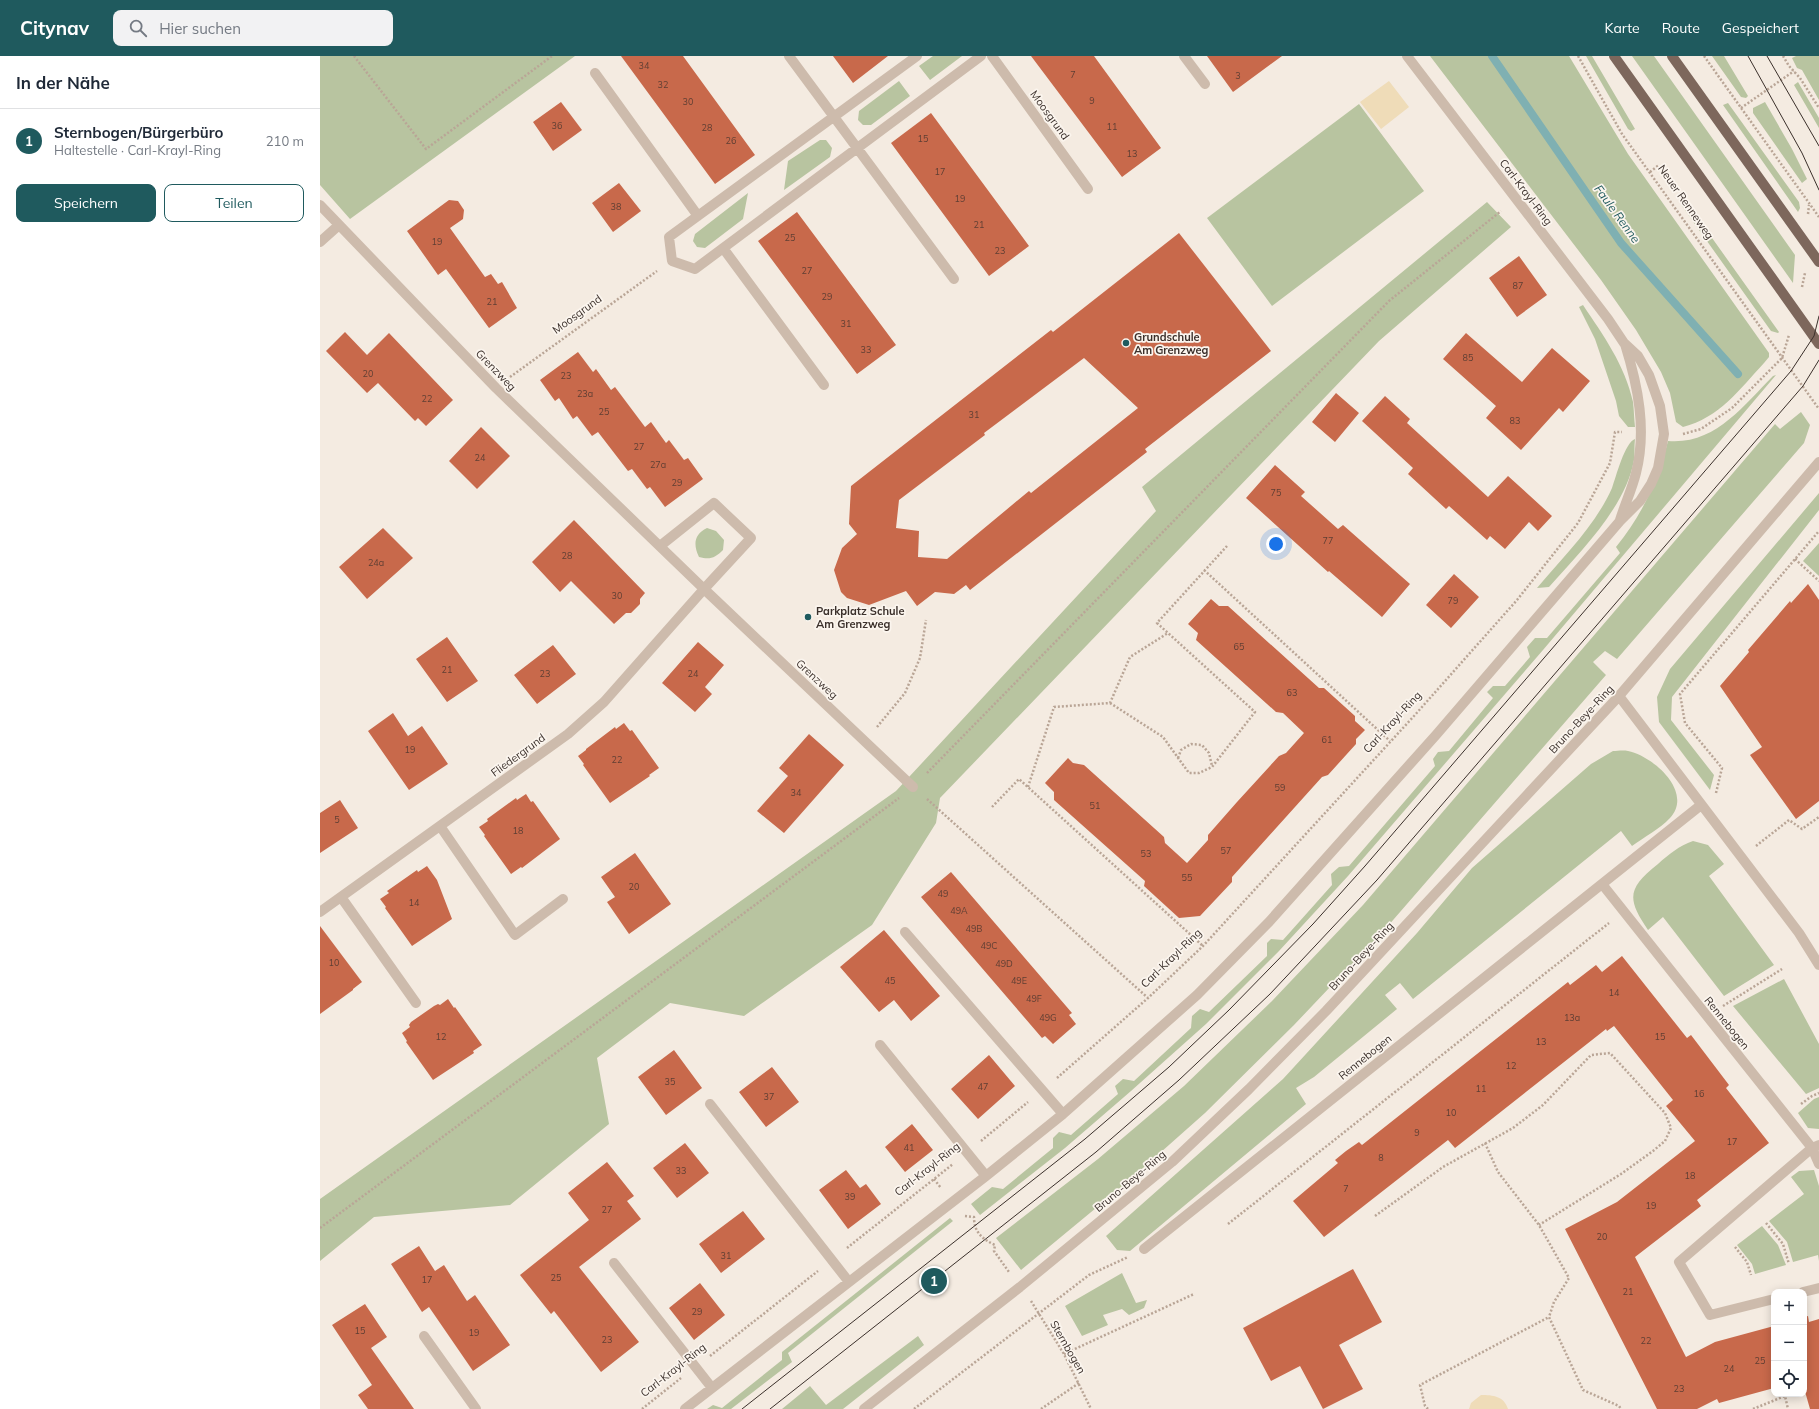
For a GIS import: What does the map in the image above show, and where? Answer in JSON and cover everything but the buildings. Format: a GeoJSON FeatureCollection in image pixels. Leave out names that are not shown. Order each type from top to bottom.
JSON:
{"type":"FeatureCollection","features":[{"type":"Feature","properties":{"kind":"main road"},"geometry":{"type":"LineString","coordinates":[[1614,56],[1819,344]]}},
{"type":"Feature","properties":{"kind":"main road"},"geometry":{"type":"LineString","coordinates":[[1672,56],[1819,262]]}},
{"type":"Feature","properties":{"kind":"street"},"geometry":{"type":"LineString","coordinates":[[789,56],[954,279]]}},
{"type":"Feature","properties":{"kind":"street"},"geometry":{"type":"LineString","coordinates":[[917,56],[669,237],[672,260],[695,269],[981,56]]}},
{"type":"Feature","properties":{"kind":"street","name":"Moosgrund"},"geometry":{"type":"LineString","coordinates":[[992,56],[1088,188]]}},
{"type":"Feature","properties":{"kind":"street"},"geometry":{"type":"LineString","coordinates":[[1184,56],[1205,84]]}},
{"type":"Feature","properties":{"kind":"street","name":"Carl-Krayl-Ring"},"geometry":{"type":"LineString","coordinates":[[685,1409],[986,1176],[1063,1114],[1197,995],[1269,922],[1441,729],[1620,521],[1640,501],[1651,484],[1658,468],[1664,434],[1660,406],[1649,375],[1638,356],[1624,343],[1608,319],[1407,56]]}},
{"type":"Feature","properties":{"kind":"street"},"geometry":{"type":"LineString","coordinates":[[595,74],[698,216]]}},
{"type":"Feature","properties":{"kind":"street","name":"Grenzweg"},"geometry":{"type":"LineString","coordinates":[[320,205],[496,388],[704,590],[913,787]]}},
{"type":"Feature","properties":{"kind":"street"},"geometry":{"type":"LineString","coordinates":[[320,242],[340,225]]}},
{"type":"Feature","properties":{"kind":"street"},"geometry":{"type":"LineString","coordinates":[[723,248],[824,385]]}},
{"type":"Feature","properties":{"kind":"street","name":"Carl-Krayl-Ring"},"geometry":{"type":"LineString","coordinates":[[1620,521],[1636,474],[1641,434],[1640,408],[1633,372],[1624,343]]}},
{"type":"Feature","properties":{"kind":"street","name":"Bruno-Beye-Ring"},"geometry":{"type":"LineString","coordinates":[[864,1409],[1020,1287],[1172,1162],[1249,1089],[1332,1005],[1619,696],[1819,462]]}},
{"type":"Feature","properties":{"kind":"street"},"geometry":{"type":"LineString","coordinates":[[660,546],[714,503],[751,538],[704,590]]}},
{"type":"Feature","properties":{"kind":"street","name":"Fliedergrund"},"geometry":{"type":"LineString","coordinates":[[320,912],[568,734],[604,702],[704,590]]}},
{"type":"Feature","properties":{"kind":"street"},"geometry":{"type":"LineString","coordinates":[[1619,696],[1799,933],[1819,965]]}},
{"type":"Feature","properties":{"kind":"street","name":"Rennebogen"},"geometry":{"type":"LineString","coordinates":[[1144,1249],[1702,805]]}},
{"type":"Feature","properties":{"kind":"street"},"geometry":{"type":"LineString","coordinates":[[440,826],[515,935],[563,899]]}},
{"type":"Feature","properties":{"kind":"street","name":"Rennebogen"},"geometry":{"type":"LineString","coordinates":[[1602,884],[1707,1016],[1816,1146],[1819,1164]]}},
{"type":"Feature","properties":{"kind":"street"},"geometry":{"type":"LineString","coordinates":[[341,897],[416,1003]]}},
{"type":"Feature","properties":{"kind":"street"},"geometry":{"type":"LineString","coordinates":[[905,932],[1063,1114]]}},
{"type":"Feature","properties":{"kind":"street"},"geometry":{"type":"LineString","coordinates":[[880,1045],[986,1176]]}},
{"type":"Feature","properties":{"kind":"street"},"geometry":{"type":"LineString","coordinates":[[710,1104],[849,1282]]}},
{"type":"Feature","properties":{"kind":"street"},"geometry":{"type":"LineString","coordinates":[[1771,1300],[1710,1315],[1679,1262],[1816,1146]]}},
{"type":"Feature","properties":{"kind":"street"},"geometry":{"type":"LineString","coordinates":[[614,1263],[712,1388]]}},
{"type":"Feature","properties":{"kind":"street"},"geometry":{"type":"LineString","coordinates":[[1807,1291],[1819,1288]]}},
{"type":"Feature","properties":{"kind":"street"},"geometry":{"type":"LineString","coordinates":[[424,1336],[476,1409]]}},
{"type":"Feature","properties":{"kind":"path"},"geometry":{"type":"LineString","coordinates":[[354,56],[426,149],[552,56]]}},
{"type":"Feature","properties":{"kind":"path","name":"Neuer Renneweg"},"geometry":{"type":"LineString","coordinates":[[1578,56],[1622,134],[1819,409]]}},
{"type":"Feature","properties":{"kind":"path"},"geometry":{"type":"LineString","coordinates":[[1704,56],[1819,217]]}},
{"type":"Feature","properties":{"kind":"path"},"geometry":{"type":"LineString","coordinates":[[1783,56],[1819,108]]}},
{"type":"Feature","properties":{"kind":"path"},"geometry":{"type":"LineString","coordinates":[[1741,108],[1794,71]]}},
{"type":"Feature","properties":{"kind":"path"},"geometry":{"type":"LineString","coordinates":[[1650,172],[1659,165]]}},
{"type":"Feature","properties":{"kind":"path"},"geometry":{"type":"LineString","coordinates":[[320,1228],[913,787],[1389,301],[1505,208]]}},
{"type":"Feature","properties":{"kind":"path","name":"Moosgrund"},"geometry":{"type":"LineString","coordinates":[[496,388],[672,260]]}},
{"type":"Feature","properties":{"kind":"path"},"geometry":{"type":"LineString","coordinates":[[1680,434],[1701,429],[1732,408],[1782,358],[1788,338]]}},
{"type":"Feature","properties":{"kind":"path","name":"Carl-Krayl-Ring"},"geometry":{"type":"LineString","coordinates":[[642,1409],[968,1152],[1148,998],[1203,946],[1414,716],[1517,600],[1578,523],[1610,463],[1615,432]]}},
{"type":"Feature","properties":{"kind":"path"},"geometry":{"type":"LineString","coordinates":[[1722,768],[1685,723],[1680,694],[1819,531]]}},
{"type":"Feature","properties":{"kind":"path"},"geometry":{"type":"LineString","coordinates":[[1028,787],[1054,707],[1110,702],[1163,737],[1189,773],[1199,773],[1212,767],[1255,712],[1158,623],[1227,546]]}},
{"type":"Feature","properties":{"kind":"path"},"geometry":{"type":"LineString","coordinates":[[1794,559],[1819,581]]}},
{"type":"Feature","properties":{"kind":"path"},"geometry":{"type":"LineString","coordinates":[[1204,570],[1390,741]]}},
{"type":"Feature","properties":{"kind":"path"},"geometry":{"type":"LineString","coordinates":[[876,729],[905,693],[920,658],[926,620]]}},
{"type":"Feature","properties":{"kind":"path"},"geometry":{"type":"LineString","coordinates":[[1110,702],[1130,658],[1168,633]]}},
{"type":"Feature","properties":{"kind":"path"},"geometry":{"type":"LineString","coordinates":[[1178,758],[1180,750],[1191,744],[1202,745],[1209,753],[1212,767]]}},
{"type":"Feature","properties":{"kind":"path"},"geometry":{"type":"LineString","coordinates":[[992,807],[1019,779],[1203,946]]}},
{"type":"Feature","properties":{"kind":"path"},"geometry":{"type":"LineString","coordinates":[[913,787],[1148,998]]}},
{"type":"Feature","properties":{"kind":"path"},"geometry":{"type":"LineString","coordinates":[[1754,847],[1789,820],[1802,829],[1819,817]]}},
{"type":"Feature","properties":{"kind":"path"},"geometry":{"type":"LineString","coordinates":[[1228,1224],[1624,912]]}},
{"type":"Feature","properties":{"kind":"path"},"geometry":{"type":"LineString","coordinates":[[1707,1016],[1782,969]]}},
{"type":"Feature","properties":{"kind":"path"},"geometry":{"type":"LineString","coordinates":[[1375,1216],[1442,1167],[1513,1128],[1544,1105],[1591,1055],[1610,1053],[1665,1113],[1671,1128],[1665,1141],[1621,1174],[1539,1225]]}},
{"type":"Feature","properties":{"kind":"path"},"geometry":{"type":"LineString","coordinates":[[1485,1144],[1498,1172],[1539,1225],[1569,1278],[1554,1302],[1549,1317],[1583,1390],[1619,1406],[1621,1409]]}},
{"type":"Feature","properties":{"kind":"path"},"geometry":{"type":"LineString","coordinates":[[974,1217],[974,1227],[985,1240],[995,1245],[994,1251],[1012,1276]]}},
{"type":"Feature","properties":{"kind":"path"},"geometry":{"type":"LineString","coordinates":[[1766,1223],[1783,1244],[1789,1264]]}},
{"type":"Feature","properties":{"kind":"path"},"geometry":{"type":"LineString","coordinates":[[1735,1247],[1747,1262],[1751,1274]]}},
{"type":"Feature","properties":{"kind":"path"},"geometry":{"type":"LineString","coordinates":[[914,1409],[1089,1274],[1144,1249]]}},
{"type":"Feature","properties":{"kind":"path"},"geometry":{"type":"LineString","coordinates":[[1064,1354],[1194,1294]]}},
{"type":"Feature","properties":{"kind":"path","name":"Sternbogen"},"geometry":{"type":"LineString","coordinates":[[1027,1296],[1064,1354],[1091,1409]]}},
{"type":"Feature","properties":{"kind":"path"},"geometry":{"type":"LineString","coordinates":[[1428,1409],[1425,1406],[1420,1385],[1549,1317]]}},
{"type":"Feature","properties":{"kind":"path"},"geometry":{"type":"LineString","coordinates":[[1041,1409],[1079,1383]]}},
{"type":"Feature","properties":{"kind":"path"},"geometry":{"type":"LineString","coordinates":[[1754,1409],[1784,1396],[1788,1409]]}},
{"type":"Feature","properties":{"kind":"green space"},"geometry":{"type":"Polygon","coordinates":[[[320,56],[575,56],[350,219],[320,185],[320,56]]]}},
{"type":"Feature","properties":{"kind":"green space"},"geometry":{"type":"Polygon","coordinates":[[[933,56],[962,56],[930,80],[919,66],[933,56]]]}},
{"type":"Feature","properties":{"kind":"green space"},"geometry":{"type":"Polygon","coordinates":[[[1430,56],[1569,56],[1628,154],[1769,353],[1769,357],[1764,363],[1718,410],[1696,423],[1683,427],[1676,422],[1670,393],[1661,372],[1636,330],[1601,280],[1430,56]]]}},
{"type":"Feature","properties":{"kind":"green space"},"geometry":{"type":"Polygon","coordinates":[[[1586,56],[1592,56],[1635,129],[1631,131],[1628,129],[1586,56]]]}},
{"type":"Feature","properties":{"kind":"green space"},"geometry":{"type":"Polygon","coordinates":[[[1632,56],[1654,56],[1795,255],[1793,283],[1632,56]]]}},
{"type":"Feature","properties":{"kind":"green space"},"geometry":{"type":"Polygon","coordinates":[[[1712,56],[1724,56],[1748,96],[1746,98],[1741,97],[1712,56]]]}},
{"type":"Feature","properties":{"kind":"green space"},"geometry":{"type":"Polygon","coordinates":[[[1796,56],[1819,56],[1819,100],[1802,70],[1797,68],[1792,58],[1796,56]]]}},
{"type":"Feature","properties":{"kind":"green space"},"geometry":{"type":"Polygon","coordinates":[[[899,81],[910,96],[871,125],[863,125],[858,120],[859,111],[899,81]]]}},
{"type":"Feature","properties":{"kind":"green space"},"geometry":{"type":"Polygon","coordinates":[[[1798,82],[1819,118],[1819,128],[1794,85],[1798,82]]]}},
{"type":"Feature","properties":{"kind":"green space"},"geometry":{"type":"Polygon","coordinates":[[[1765,102],[1807,179],[1802,183],[1753,113],[1753,108],[1765,102]]]}},
{"type":"Feature","properties":{"kind":"green space"},"geometry":{"type":"Polygon","coordinates":[[[1728,103],[1799,202],[1800,208],[1798,212],[1723,105],[1728,103]]]}},
{"type":"Feature","properties":{"kind":"green space"},"geometry":{"type":"Polygon","coordinates":[[[1359,104],[1424,191],[1272,306],[1207,218],[1359,104]]]}},
{"type":"Feature","properties":{"kind":"green space"},"geometry":{"type":"Polygon","coordinates":[[[820,140],[826,140],[832,148],[830,157],[784,190],[788,161],[820,140]]]}},
{"type":"Feature","properties":{"kind":"green space"},"geometry":{"type":"Polygon","coordinates":[[[748,193],[743,219],[705,248],[697,247],[693,241],[695,234],[748,193]]]}},
{"type":"Feature","properties":{"kind":"green space"},"geometry":{"type":"Polygon","coordinates":[[[1685,200],[1779,332],[1778,333],[1771,331],[1682,206],[1681,204],[1685,200]]]}},
{"type":"Feature","properties":{"kind":"green space"},"geometry":{"type":"Polygon","coordinates":[[[1487,202],[1511,227],[1379,341],[940,798],[936,823],[872,925],[744,1016],[670,1003],[597,1058],[609,1124],[510,1205],[374,1217],[320,1261],[320,1199],[896,791],[1156,511],[1142,487],[1487,202]]]}},
{"type":"Feature","properties":{"kind":"green space"},"geometry":{"type":"Polygon","coordinates":[[[1583,305],[1612,351],[1625,375],[1633,402],[1635,427],[1628,427],[1619,416],[1616,401],[1595,339],[1579,307],[1583,305]]]}},
{"type":"Feature","properties":{"kind":"green space"},"geometry":{"type":"Polygon","coordinates":[[[1776,375],[1543,650],[1348,876],[1279,951],[1206,1024],[1131,1091],[1065,1148],[980,1215],[971,1204],[992,1187],[1003,1189],[1053,1148],[1053,1138],[1059,1132],[1071,1135],[1118,1094],[1115,1086],[1123,1079],[1134,1081],[1191,1028],[1192,1016],[1200,1009],[1209,1012],[1267,956],[1267,943],[1271,939],[1283,940],[1332,885],[1331,874],[1339,867],[1349,866],[1435,766],[1433,759],[1438,752],[1449,751],[1493,698],[1487,692],[1493,686],[1505,686],[1530,657],[1527,647],[1535,638],[1547,638],[1620,553],[1616,547],[1634,522],[1648,497],[1664,456],[1668,441],[1685,441],[1700,437],[1714,430],[1739,411],[1773,376],[1776,375]]]}},
{"type":"Feature","properties":{"kind":"green space"},"geometry":{"type":"Polygon","coordinates":[[[1801,412],[1810,425],[1804,443],[1617,659],[1605,651],[1593,662],[1606,675],[1387,927],[1294,1025],[1205,1113],[1125,1184],[1021,1270],[996,1238],[1098,1159],[1184,1086],[1272,1001],[1363,905],[1775,424],[1780,429],[1801,412]]]}},
{"type":"Feature","properties":{"kind":"green space"},"geometry":{"type":"Polygon","coordinates":[[[1635,439],[1634,460],[1629,478],[1622,495],[1612,512],[1587,544],[1549,587],[1537,588],[1588,528],[1597,515],[1612,488],[1624,453],[1631,442],[1635,439]]]}},
{"type":"Feature","properties":{"kind":"green space"},"geometry":{"type":"Polygon","coordinates":[[[1819,493],[1819,510],[1672,697],[1671,720],[1714,775],[1710,790],[1659,722],[1657,697],[1670,669],[1819,493]]]}},
{"type":"Feature","properties":{"kind":"green space"},"geometry":{"type":"Polygon","coordinates":[[[707,528],[716,531],[724,540],[723,550],[715,557],[699,557],[695,544],[696,540],[699,533],[707,528]]]}},
{"type":"Feature","properties":{"kind":"green space"},"geometry":{"type":"Polygon","coordinates":[[[1819,543],[1819,576],[1803,561],[1819,543]]]}},
{"type":"Feature","properties":{"kind":"green space"},"geometry":{"type":"Polygon","coordinates":[[[1613,751],[1626,751],[1638,754],[1659,768],[1667,777],[1674,787],[1677,797],[1676,808],[1670,818],[1632,846],[1621,831],[1413,999],[1400,983],[1385,995],[1397,1009],[1314,1077],[1296,1088],[1306,1104],[1130,1251],[1117,1250],[1106,1236],[1283,1079],[1417,933],[1472,868],[1591,764],[1613,751]]]}},
{"type":"Feature","properties":{"kind":"green space"},"geometry":{"type":"Polygon","coordinates":[[[1693,841],[1708,845],[1724,864],[1709,876],[1774,965],[1724,996],[1663,917],[1648,930],[1636,910],[1634,901],[1636,887],[1648,872],[1674,851],[1693,841]]]}},
{"type":"Feature","properties":{"kind":"green space"},"geometry":{"type":"Polygon","coordinates":[[[1784,979],[1819,1044],[1819,1088],[1806,1094],[1733,1006],[1784,979]]]}},
{"type":"Feature","properties":{"kind":"green space"},"geometry":{"type":"Polygon","coordinates":[[[1819,1097],[1819,1129],[1808,1128],[1798,1113],[1814,1099],[1819,1097]]]}},
{"type":"Feature","properties":{"kind":"green space"},"geometry":{"type":"Polygon","coordinates":[[[1814,1170],[1819,1186],[1819,1261],[1818,1255],[1793,1262],[1787,1242],[1769,1221],[1804,1194],[1791,1177],[1799,1171],[1814,1170]]]}},
{"type":"Feature","properties":{"kind":"green space"},"geometry":{"type":"Polygon","coordinates":[[[950,1218],[953,1221],[788,1353],[792,1362],[731,1409],[707,1409],[713,1405],[722,1408],[782,1360],[782,1352],[950,1218]]]}},
{"type":"Feature","properties":{"kind":"green space"},"geometry":{"type":"Polygon","coordinates":[[[1762,1226],[1778,1245],[1786,1265],[1755,1274],[1752,1264],[1737,1245],[1762,1226]]]}},
{"type":"Feature","properties":{"kind":"green space"},"geometry":{"type":"Polygon","coordinates":[[[1122,1273],[1136,1303],[1147,1300],[1144,1308],[1129,1315],[1122,1309],[1103,1315],[1108,1325],[1082,1336],[1065,1306],[1122,1273]]]}},
{"type":"Feature","properties":{"kind":"green space"},"geometry":{"type":"Polygon","coordinates":[[[918,1336],[924,1345],[843,1409],[782,1409],[810,1386],[826,1405],[918,1336]]]}},
{"type":"Feature","properties":{"kind":"sand"},"geometry":{"type":"Polygon","coordinates":[[[1389,81],[1409,107],[1381,129],[1360,102],[1389,81]]]}},
{"type":"Feature","properties":{"kind":"sand"},"geometry":{"type":"Polygon","coordinates":[[[1481,1395],[1498,1397],[1504,1401],[1508,1409],[1469,1409],[1471,1403],[1481,1395]]]}},
{"type":"Feature","properties":{"kind":"waterway","name":"Faule Renne"},"geometry":{"type":"LineString","coordinates":[[1492,56],[1621,243],[1738,374]]}},
{"type":"Feature","properties":{"kind":"tram line"},"geometry":{"type":"LineString","coordinates":[[1748,56],[1802,153],[1819,190]]}},
{"type":"Feature","properties":{"kind":"tram line"},"geometry":{"type":"LineString","coordinates":[[1767,56],[1819,146]]}},
{"type":"Feature","properties":{"kind":"tram line"},"geometry":{"type":"LineString","coordinates":[[742,1409],[1085,1139],[1169,1067],[1229,1010],[1313,924],[1365,866],[1791,371],[1814,336],[1819,316]]}},
{"type":"Feature","properties":{"kind":"tram line"},"geometry":{"type":"LineString","coordinates":[[770,1409],[1096,1152],[1179,1080],[1270,994],[1377,880],[1803,386],[1819,360]]}},
{"type":"Feature","properties":{"kind":"place","name":"Grundschule Am Grenzweg"},"geometry":{"type":"Point","coordinates":[1126,343]}},
{"type":"Feature","properties":{"kind":"place","name":"Parkplatz Schule Am Grenzweg"},"geometry":{"type":"Point","coordinates":[808,617]}},
{"type":"Feature","properties":{"kind":"place","name":"Sternbogen/Bürgerbüro"},"geometry":{"type":"Point","coordinates":[934,1281]}}]}
